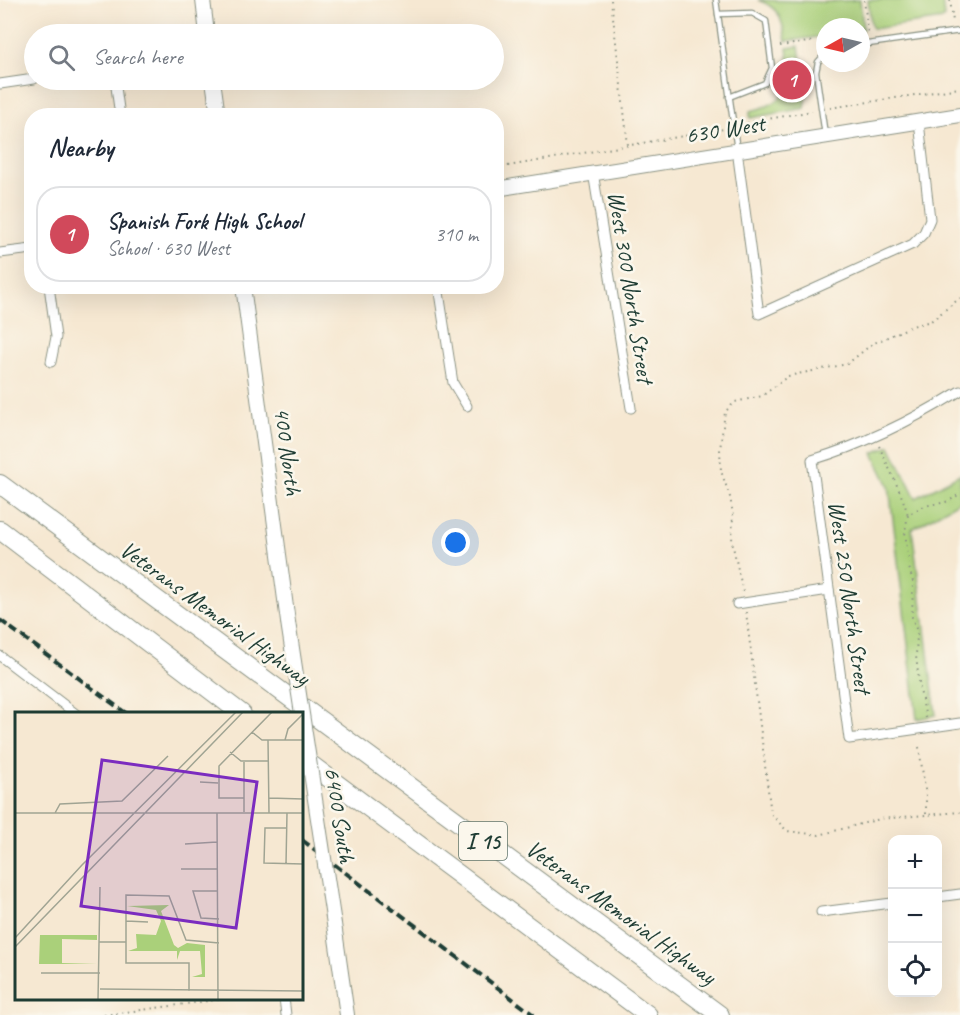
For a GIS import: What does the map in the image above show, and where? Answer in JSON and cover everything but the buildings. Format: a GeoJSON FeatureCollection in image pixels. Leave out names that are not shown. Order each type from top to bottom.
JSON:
{"type":"FeatureCollection","features":[{"type":"Feature","properties":{"kind":"highway","name":"Veterans Memorial Highway"},"geometry":{"type":"LineString","coordinates":[[0,484],[720,1015]]}},
{"type":"Feature","properties":{"kind":"highway"},"geometry":{"type":"LineString","coordinates":[[0,530],[239,712]]}},
{"type":"Feature","properties":{"kind":"highway","name":"I 15"},"geometry":{"type":"LineString","coordinates":[[303,759],[648,1015]]}},
{"type":"Feature","properties":{"kind":"main road"},"geometry":{"type":"LineString","coordinates":[[203,0],[206,24]]}},
{"type":"Feature","properties":{"kind":"main road"},"geometry":{"type":"LineString","coordinates":[[214,90],[217,108]]}},
{"type":"Feature","properties":{"kind":"main road","name":"630 West"},"geometry":{"type":"LineString","coordinates":[[504,188],[960,115]]}},
{"type":"Feature","properties":{"kind":"main road","name":"400 North"},"geometry":{"type":"LineString","coordinates":[[244,294],[288,622]]}},
{"type":"Feature","properties":{"kind":"main road","name":"6400 South"},"geometry":{"type":"LineString","coordinates":[[288,622],[302,712]]}},
{"type":"Feature","properties":{"kind":"main road","name":"6400 South"},"geometry":{"type":"LineString","coordinates":[[303,720],[347,1015]]}},
{"type":"Feature","properties":{"kind":"street"},"geometry":{"type":"LineString","coordinates":[[0,84],[24,80]]}},
{"type":"Feature","properties":{"kind":"street"},"geometry":{"type":"LineString","coordinates":[[116,90],[119,108]]}},
{"type":"Feature","properties":{"kind":"street"},"geometry":{"type":"LineString","coordinates":[[737,150],[759,314],[913,244],[924,233],[930,219],[919,122]]}},
{"type":"Feature","properties":{"kind":"street","name":"West 300 North Street"},"geometry":{"type":"LineString","coordinates":[[593,172],[631,408]]}},
{"type":"Feature","properties":{"kind":"street"},"geometry":{"type":"LineString","coordinates":[[0,253],[24,250]]}},
{"type":"Feature","properties":{"kind":"street"},"geometry":{"type":"LineString","coordinates":[[50,294],[56,338],[51,363]]}},
{"type":"Feature","properties":{"kind":"street"},"geometry":{"type":"LineString","coordinates":[[439,294],[453,383],[467,406]]}},
{"type":"Feature","properties":{"kind":"street"},"geometry":{"type":"LineString","coordinates":[[876,437],[960,392]]}},
{"type":"Feature","properties":{"kind":"street","name":"West 250 North Street"},"geometry":{"type":"LineString","coordinates":[[876,437],[812,460],[849,739],[928,728]]}},
{"type":"Feature","properties":{"kind":"street"},"geometry":{"type":"LineString","coordinates":[[741,603],[829,590]]}},
{"type":"Feature","properties":{"kind":"street"},"geometry":{"type":"LineString","coordinates":[[0,656],[73,712]]}},
{"type":"Feature","properties":{"kind":"street"},"geometry":{"type":"LineString","coordinates":[[928,728],[960,723]]}},
{"type":"Feature","properties":{"kind":"street"},"geometry":{"type":"LineString","coordinates":[[942,896],[960,894]]}},
{"type":"Feature","properties":{"kind":"street"},"geometry":{"type":"LineString","coordinates":[[821,912],[888,904]]}},
{"type":"Feature","properties":{"kind":"street"},"geometry":{"type":"LineString","coordinates":[[284,1000],[286,1015]]}},
{"type":"Feature","properties":{"kind":"lane"},"geometry":{"type":"LineString","coordinates":[[716,0],[737,150]]}},
{"type":"Feature","properties":{"kind":"lane"},"geometry":{"type":"LineString","coordinates":[[718,14],[752,13],[766,21],[772,68],[765,83],[729,97]]}},
{"type":"Feature","properties":{"kind":"lane"},"geometry":{"type":"LineString","coordinates":[[870,44],[960,31]]}},
{"type":"Feature","properties":{"kind":"lane"},"geometry":{"type":"LineString","coordinates":[[816,72],[826,136]]}},
{"type":"Feature","properties":{"kind":"path"},"geometry":{"type":"LineString","coordinates":[[611,0],[628,145]]}},
{"type":"Feature","properties":{"kind":"path"},"geometry":{"type":"LineString","coordinates":[[864,0],[866,18]]}},
{"type":"Feature","properties":{"kind":"path"},"geometry":{"type":"LineString","coordinates":[[950,0],[953,21]]}},
{"type":"Feature","properties":{"kind":"path"},"geometry":{"type":"LineString","coordinates":[[780,46],[815,41]]}},
{"type":"Feature","properties":{"kind":"path"},"geometry":{"type":"LineString","coordinates":[[833,108],[960,88]]}},
{"type":"Feature","properties":{"kind":"path"},"geometry":{"type":"LineString","coordinates":[[749,122],[812,111]]}},
{"type":"Feature","properties":{"kind":"path"},"geometry":{"type":"LineString","coordinates":[[504,167],[723,129]]}},
{"type":"Feature","properties":{"kind":"path"},"geometry":{"type":"LineString","coordinates":[[960,298],[931,321],[912,326],[872,344],[847,364],[788,376],[762,396],[735,402],[725,412],[720,449],[721,471],[733,514],[732,542],[771,814],[787,831],[819,835],[880,819],[960,812]]}},
{"type":"Feature","properties":{"kind":"path"},"geometry":{"type":"LineString","coordinates":[[876,437],[889,465],[892,478],[901,493],[908,515],[905,531],[912,582],[912,617],[917,632],[916,656],[928,728]]}},
{"type":"Feature","properties":{"kind":"path"},"geometry":{"type":"LineString","coordinates":[[908,515],[926,506],[941,505],[956,498],[960,493]]}},
{"type":"Feature","properties":{"kind":"path"},"geometry":{"type":"LineString","coordinates":[[919,747],[926,795],[926,815]]}},
{"type":"Feature","properties":{"kind":"path"},"geometry":{"type":"LineString","coordinates":[[104,1015],[222,1000]]}},
{"type":"Feature","properties":{"kind":"green space"},"geometry":{"type":"Polygon","coordinates":[[[758,0],[826,2],[860,0],[862,18],[816,18],[816,37],[786,41],[779,15],[758,0]]]}},
{"type":"Feature","properties":{"kind":"green space"},"geometry":{"type":"Polygon","coordinates":[[[868,0],[942,0],[944,17],[943,19],[873,29],[868,0]]]}},
{"type":"Feature","properties":{"kind":"green space"},"geometry":{"type":"Polygon","coordinates":[[[799,46],[805,108],[750,118],[750,111],[763,108],[781,97],[788,82],[787,48],[799,46]]]}},
{"type":"Feature","properties":{"kind":"green space"},"geometry":{"type":"Polygon","coordinates":[[[890,446],[916,498],[960,474],[960,501],[912,529],[936,715],[917,719],[889,486],[873,453],[890,446]]]}},
{"type":"Feature","properties":{"kind":"railway"},"geometry":{"type":"LineString","coordinates":[[0,620],[124,712]]}},
{"type":"Feature","properties":{"kind":"railway"},"geometry":{"type":"LineString","coordinates":[[303,841],[534,1015]]}},
{"type":"Feature","properties":{"kind":"place","name":"Spanish Fork High School"},"geometry":{"type":"Point","coordinates":[792,80]}}]}
